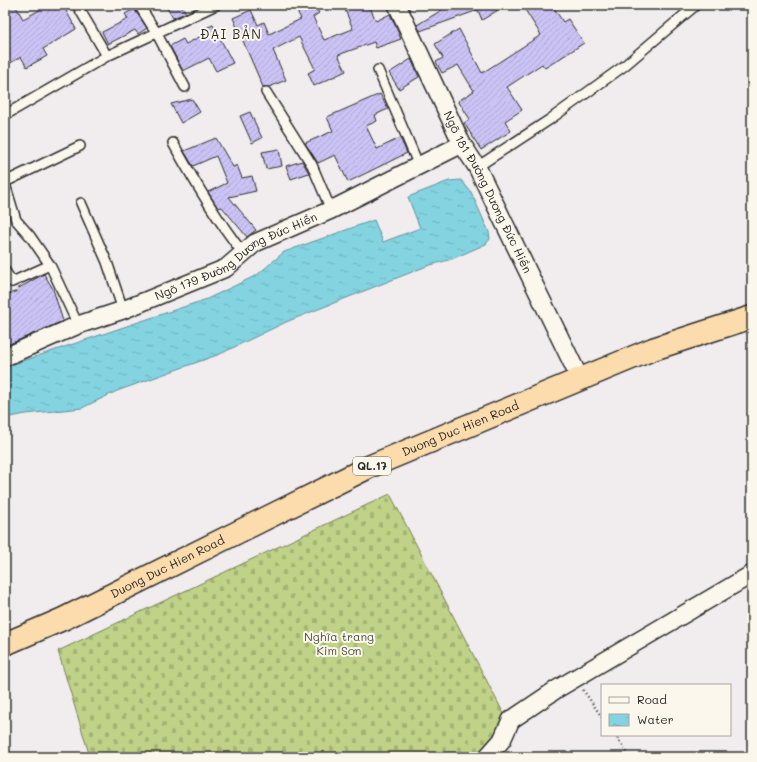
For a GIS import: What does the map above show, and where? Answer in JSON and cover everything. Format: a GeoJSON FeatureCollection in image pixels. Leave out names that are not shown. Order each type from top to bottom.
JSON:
{"type":"FeatureCollection","features":[{"type":"Feature","properties":{"kind":"highway","name":"Duong Duc Hien Road"},"geometry":{"type":"LineString","coordinates":[[5,644],[63,619],[371,466],[654,348],[752,317]]}},
{"type":"Feature","properties":{"kind":"street","name":"Ngõ 181 Đường Dương Đức Hiền"},"geometry":{"type":"LineString","coordinates":[[398,5],[462,144],[477,167],[580,379]]}},
{"type":"Feature","properties":{"kind":"street","name":"Ngõ 179 Đường Dương Đức Hiền"},"geometry":{"type":"LineString","coordinates":[[5,357],[78,325],[123,310],[226,268],[255,243],[331,210],[462,144]]}},
{"type":"Feature","properties":{"kind":"street"},"geometry":{"type":"LineString","coordinates":[[488,757],[502,740],[511,720],[575,678],[752,574]]}},
{"type":"Feature","properties":{"kind":"lane"},"geometry":{"type":"LineString","coordinates":[[77,5],[107,56]]}},
{"type":"Feature","properties":{"kind":"lane"},"geometry":{"type":"LineString","coordinates":[[139,5],[156,32],[185,87]]}},
{"type":"Feature","properties":{"kind":"lane"},"geometry":{"type":"LineString","coordinates":[[5,115],[107,56],[216,5]]}},
{"type":"Feature","properties":{"kind":"lane"},"geometry":{"type":"LineString","coordinates":[[477,167],[549,120],[624,66],[696,5]]}},
{"type":"Feature","properties":{"kind":"lane"},"geometry":{"type":"LineString","coordinates":[[378,70],[419,166]]}},
{"type":"Feature","properties":{"kind":"lane"},"geometry":{"type":"LineString","coordinates":[[266,92],[312,166],[331,210]]}},
{"type":"Feature","properties":{"kind":"lane"},"geometry":{"type":"LineString","coordinates":[[173,143],[198,188],[224,229],[243,254]]}},
{"type":"Feature","properties":{"kind":"lane"},"geometry":{"type":"LineString","coordinates":[[78,325],[50,265],[30,236],[16,220],[5,183],[80,146]]}},
{"type":"Feature","properties":{"kind":"lane"},"geometry":{"type":"LineString","coordinates":[[81,203],[106,262],[123,310]]}},
{"type":"Feature","properties":{"kind":"lane"},"geometry":{"type":"LineString","coordinates":[[5,271],[12,282],[50,265]]}},
{"type":"Feature","properties":{"kind":"path"},"geometry":{"type":"LineString","coordinates":[[575,678],[601,716]]}},
{"type":"Feature","properties":{"kind":"path"},"geometry":{"type":"LineString","coordinates":[[616,736],[630,757]]}},
{"type":"Feature","properties":{"kind":"green space","name":"Nghĩa trang Kim Sơn"},"geometry":{"type":"Polygon","coordinates":[[[390,494],[507,720],[487,757],[90,757],[58,651],[390,494]]]}},
{"type":"Feature","properties":{"kind":"water"},"geometry":{"type":"Polygon","coordinates":[[[461,180],[471,192],[489,232],[490,239],[486,244],[452,259],[427,266],[286,322],[220,354],[117,391],[82,408],[26,414],[5,418],[5,367],[207,299],[257,275],[284,252],[374,220],[383,242],[420,228],[408,197],[449,181],[461,180]]]}},
{"type":"Feature","properties":{"kind":"building"},"geometry":{"type":"Polygon","coordinates":[[[15,5],[23,19],[49,5],[63,5],[76,29],[43,49],[47,56],[27,67],[21,57],[5,66],[5,8],[15,5]]]}},
{"type":"Feature","properties":{"kind":"building"},"geometry":{"type":"Polygon","coordinates":[[[165,5],[181,5],[186,13],[173,18],[165,5]]]}},
{"type":"Feature","properties":{"kind":"building"},"geometry":{"type":"Polygon","coordinates":[[[304,5],[314,5],[319,13],[313,17],[324,40],[353,29],[343,5],[369,5],[376,21],[390,14],[401,39],[376,48],[374,42],[338,55],[346,71],[314,86],[308,73],[315,69],[299,37],[273,50],[286,80],[269,87],[263,87],[233,18],[251,10],[258,25],[264,22],[269,34],[301,19],[296,9],[304,5]]]}},
{"type":"Feature","properties":{"kind":"building"},"geometry":{"type":"Polygon","coordinates":[[[450,5],[506,5],[482,20],[478,10],[420,31],[417,25],[450,5]]]}},
{"type":"Feature","properties":{"kind":"building"},"geometry":{"type":"Polygon","coordinates":[[[522,5],[552,5],[563,22],[568,19],[584,43],[545,68],[542,64],[507,87],[522,110],[505,121],[511,131],[481,150],[464,123],[470,119],[458,101],[474,91],[458,65],[442,73],[436,62],[443,58],[435,44],[459,29],[482,73],[541,35],[522,5]]]}},
{"type":"Feature","properties":{"kind":"building"},"geometry":{"type":"Polygon","coordinates":[[[134,9],[147,28],[138,34],[135,30],[108,44],[102,32],[128,19],[125,14],[134,9]]]}},
{"type":"Feature","properties":{"kind":"building"},"geometry":{"type":"Polygon","coordinates":[[[213,25],[233,63],[216,71],[209,58],[183,71],[170,46],[183,39],[186,44],[205,34],[203,29],[213,25]]]}},
{"type":"Feature","properties":{"kind":"building"},"geometry":{"type":"Polygon","coordinates":[[[411,59],[419,77],[399,89],[389,73],[411,59]]]}},
{"type":"Feature","properties":{"kind":"building"},"geometry":{"type":"Polygon","coordinates":[[[380,94],[388,109],[375,115],[377,121],[366,126],[377,149],[400,138],[407,153],[348,182],[335,155],[318,163],[305,143],[333,131],[327,117],[380,94]]]}},
{"type":"Feature","properties":{"kind":"building"},"geometry":{"type":"Polygon","coordinates":[[[192,99],[200,112],[181,123],[171,104],[192,99]]]}},
{"type":"Feature","properties":{"kind":"building"},"geometry":{"type":"Polygon","coordinates":[[[250,112],[262,138],[252,143],[240,116],[250,112]]]}},
{"type":"Feature","properties":{"kind":"building"},"geometry":{"type":"Polygon","coordinates":[[[216,138],[233,167],[237,165],[242,178],[252,176],[256,191],[229,197],[256,230],[247,237],[222,207],[218,208],[208,192],[227,183],[216,156],[193,166],[184,151],[216,138]]]}},
{"type":"Feature","properties":{"kind":"building"},"geometry":{"type":"Polygon","coordinates":[[[279,149],[282,166],[266,169],[262,152],[279,149]]]}},
{"type":"Feature","properties":{"kind":"building"},"geometry":{"type":"Polygon","coordinates":[[[302,161],[309,173],[291,179],[286,166],[302,161]]]}},
{"type":"Feature","properties":{"kind":"building"},"geometry":{"type":"Polygon","coordinates":[[[44,274],[53,289],[63,321],[5,346],[5,295],[18,291],[17,289],[44,274]]]}},
{"type":"Feature","properties":{"kind":"district","name":"ĐẠI BẢN"},"geometry":{"type":"Point","coordinates":[231,34]}}]}
